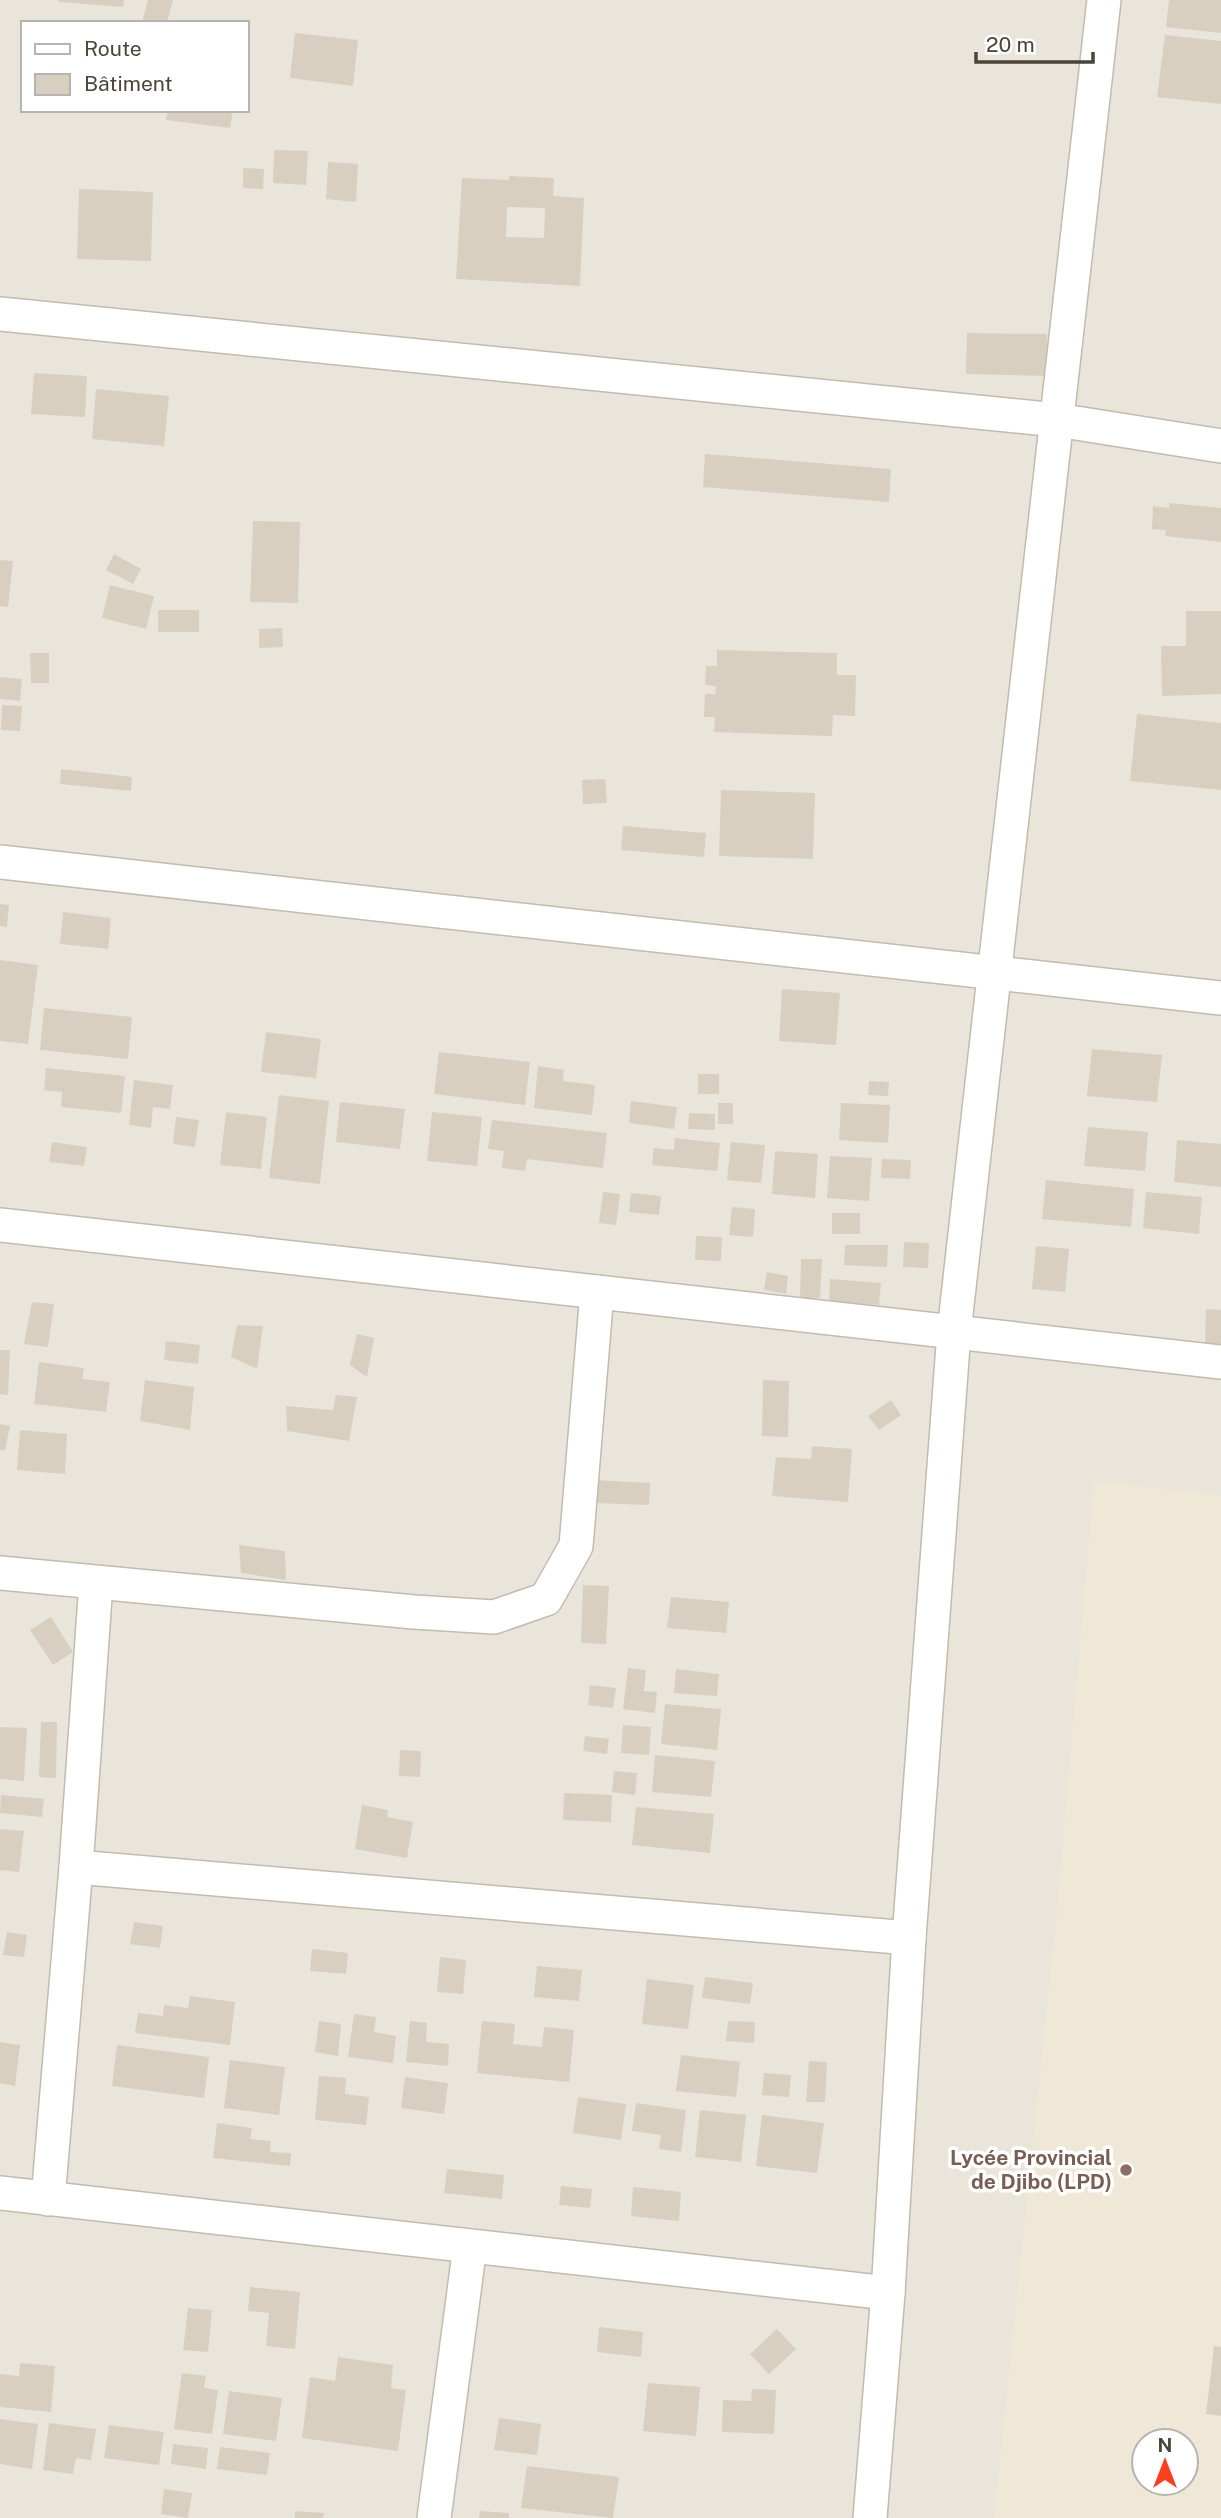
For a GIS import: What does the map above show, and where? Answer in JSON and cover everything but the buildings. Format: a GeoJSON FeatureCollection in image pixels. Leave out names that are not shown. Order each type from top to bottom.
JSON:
{"type":"FeatureCollection","features":[{"type":"Feature","properties":{"kind":"street"},"geometry":{"type":"LineString","coordinates":[[870,2518],[954,1332],[1104,0]]}},
{"type":"Feature","properties":{"kind":"street"},"geometry":{"type":"LineString","coordinates":[[0,314],[1057,420],[1221,446]]}},
{"type":"Feature","properties":{"kind":"street"},"geometry":{"type":"LineString","coordinates":[[0,862],[1221,998]]}},
{"type":"Feature","properties":{"kind":"street"},"geometry":{"type":"LineString","coordinates":[[0,1226],[1221,1362]]}},
{"type":"Feature","properties":{"kind":"street"},"geometry":{"type":"LineString","coordinates":[[0,1573],[414,1612],[494,1617],[545,1599],[576,1546],[597,1292]]}},
{"type":"Feature","properties":{"kind":"street"},"geometry":{"type":"LineString","coordinates":[[48,2199],[76,1867],[96,1583]]}},
{"type":"Feature","properties":{"kind":"street"},"geometry":{"type":"LineString","coordinates":[[76,1867],[909,1938]]}},
{"type":"Feature","properties":{"kind":"street"},"geometry":{"type":"LineString","coordinates":[[0,2193],[888,2293]]}},
{"type":"Feature","properties":{"kind":"street"},"geometry":{"type":"LineString","coordinates":[[434,2518],[470,2246]]}},
{"type":"Feature","properties":{"kind":"shaded area"},"geometry":{"type":"Polygon","coordinates":[[[0,0],[1221,0],[1221,2518],[0,2518],[0,0]]]}},
{"type":"Feature","properties":{"kind":"shaded area","name":"Lycée Provincial de Djibo (LPD)"},"geometry":{"type":"Polygon","coordinates":[[[1094,1481],[1221,1495],[1221,2518],[994,2518],[1058,1900],[1094,1481]]]}},
{"type":"Feature","properties":{"kind":"place","name":"Lycée Provincial de Djibo (LPD)"},"geometry":{"type":"Point","coordinates":[1126,2170]}}]}
